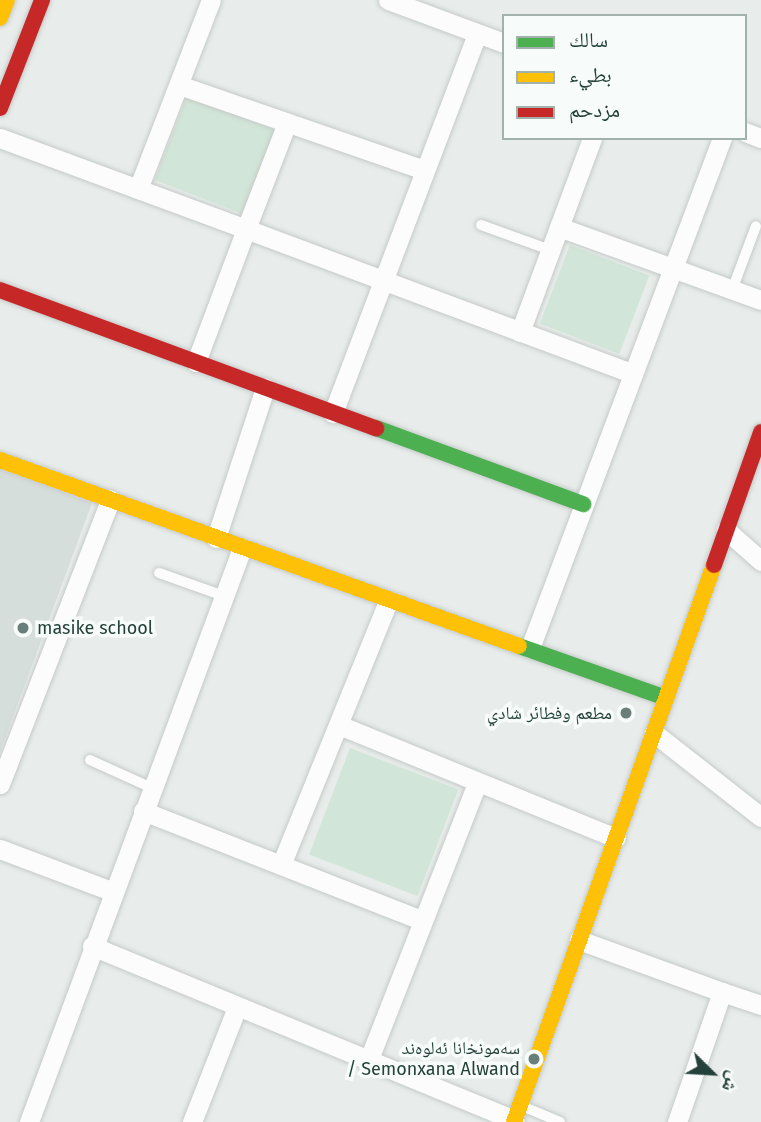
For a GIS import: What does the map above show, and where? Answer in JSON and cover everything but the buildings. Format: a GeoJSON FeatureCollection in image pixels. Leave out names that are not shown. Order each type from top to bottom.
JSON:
{"type":"FeatureCollection","features":[{"type":"Feature","properties":{"kind":"street"},"geometry":{"type":"LineString","coordinates":[[0,18],[7,0]]}},
{"type":"Feature","properties":{"kind":"street"},"geometry":{"type":"LineString","coordinates":[[0,108],[42,0]]}},
{"type":"Feature","properties":{"kind":"street"},"geometry":{"type":"LineString","coordinates":[[138,189],[211,0]]}},
{"type":"Feature","properties":{"kind":"street"},"geometry":{"type":"LineString","coordinates":[[388,0],[502,42]]}},
{"type":"Feature","properties":{"kind":"street"},"geometry":{"type":"LineString","coordinates":[[333,413],[477,33]]}},
{"type":"Feature","properties":{"kind":"street"},"geometry":{"type":"LineString","coordinates":[[179,85],[425,170]]}},
{"type":"Feature","properties":{"kind":"street"},"geometry":{"type":"LineString","coordinates":[[196,362],[287,123]]}},
{"type":"Feature","properties":{"kind":"street"},"geometry":{"type":"LineString","coordinates":[[0,138],[633,374]]}},
{"type":"Feature","properties":{"kind":"street"},"geometry":{"type":"LineString","coordinates":[[520,332],[591,140]]}},
{"type":"Feature","properties":{"kind":"street"},"geometry":{"type":"LineString","coordinates":[[530,648],[721,140]]}},
{"type":"Feature","properties":{"kind":"street"},"geometry":{"type":"LineString","coordinates":[[559,227],[761,300]]}},
{"type":"Feature","properties":{"kind":"street"},"geometry":{"type":"LineString","coordinates":[[0,290],[583,504]]}},
{"type":"Feature","properties":{"kind":"street"},"geometry":{"type":"LineString","coordinates":[[216,538],[265,388]]}},
{"type":"Feature","properties":{"kind":"street"},"geometry":{"type":"LineString","coordinates":[[92,946],[237,1007],[516,1116],[761,432]]}},
{"type":"Feature","properties":{"kind":"street"},"geometry":{"type":"LineString","coordinates":[[0,460],[388,601],[530,648],[666,698]]}},
{"type":"Feature","properties":{"kind":"street"},"geometry":{"type":"LineString","coordinates":[[1,778],[110,500]]}},
{"type":"Feature","properties":{"kind":"street"},"geometry":{"type":"LineString","coordinates":[[726,530],[761,561]]}},
{"type":"Feature","properties":{"kind":"street"},"geometry":{"type":"LineString","coordinates":[[29,1122],[92,946],[242,548]]}},
{"type":"Feature","properties":{"kind":"street"},"geometry":{"type":"LineString","coordinates":[[281,865],[388,601]]}},
{"type":"Feature","properties":{"kind":"street"},"geometry":{"type":"LineString","coordinates":[[339,724],[616,838]]}},
{"type":"Feature","properties":{"kind":"street"},"geometry":{"type":"LineString","coordinates":[[654,733],[761,817]]}},
{"type":"Feature","properties":{"kind":"street"},"geometry":{"type":"LineString","coordinates":[[369,1059],[421,920],[477,783]]}},
{"type":"Feature","properties":{"kind":"street"},"geometry":{"type":"LineString","coordinates":[[143,811],[421,920]]}},
{"type":"Feature","properties":{"kind":"street"},"geometry":{"type":"LineString","coordinates":[[0,849],[114,892]]}},
{"type":"Feature","properties":{"kind":"street"},"geometry":{"type":"LineString","coordinates":[[579,940],[761,1006]]}},
{"type":"Feature","properties":{"kind":"street"},"geometry":{"type":"LineString","coordinates":[[677,1122],[722,992]]}},
{"type":"Feature","properties":{"kind":"street"},"geometry":{"type":"LineString","coordinates":[[192,1122],[237,1007]]}},
{"type":"Feature","properties":{"kind":"lane"},"geometry":{"type":"LineString","coordinates":[[481,225],[550,250]]}},
{"type":"Feature","properties":{"kind":"lane"},"geometry":{"type":"LineString","coordinates":[[732,290],[756,226]]}},
{"type":"Feature","properties":{"kind":"lane"},"geometry":{"type":"LineString","coordinates":[[159,573],[223,596]]}},
{"type":"Feature","properties":{"kind":"lane"},"geometry":{"type":"LineString","coordinates":[[90,760],[152,788]]}},
{"type":"Feature","properties":{"kind":"lane"},"geometry":{"type":"LineString","coordinates":[[516,1116],[560,1122]]}},
{"type":"Feature","properties":{"kind":"shaded area","name":"masike school"},"geometry":{"type":"Polygon","coordinates":[[[0,469],[92,503],[0,752],[0,469]]]}},
{"type":"Feature","properties":{"kind":"green space"},"geometry":{"type":"Polygon","coordinates":[[[187,96],[275,130],[243,214],[155,180],[187,96]]]}},
{"type":"Feature","properties":{"kind":"green space"},"geometry":{"type":"Polygon","coordinates":[[[570,245],[649,275],[619,354],[540,323],[570,245]]]}},
{"type":"Feature","properties":{"kind":"green space"},"geometry":{"type":"Polygon","coordinates":[[[350,748],[458,790],[417,896],[309,854],[350,748]]]}},
{"type":"Feature","properties":{"kind":"traffic: fast"},"geometry":{"type":"LineString","coordinates":[[376,428],[583,504]]}},
{"type":"Feature","properties":{"kind":"traffic: fast"},"geometry":{"type":"LineString","coordinates":[[519,646],[666,698]]}},
{"type":"Feature","properties":{"kind":"traffic: slow"},"geometry":{"type":"LineString","coordinates":[[0,18],[7,0]]}},
{"type":"Feature","properties":{"kind":"traffic: slow"},"geometry":{"type":"LineString","coordinates":[[0,460],[519,646]]}},
{"type":"Feature","properties":{"kind":"traffic: slow"},"geometry":{"type":"LineString","coordinates":[[514,1122],[714,565]]}},
{"type":"Feature","properties":{"kind":"traffic: jam"},"geometry":{"type":"LineString","coordinates":[[0,108],[42,0]]}},
{"type":"Feature","properties":{"kind":"traffic: jam"},"geometry":{"type":"LineString","coordinates":[[0,290],[376,428]]}},
{"type":"Feature","properties":{"kind":"traffic: jam"},"geometry":{"type":"LineString","coordinates":[[714,565],[761,432]]}},
{"type":"Feature","properties":{"kind":"place","name":"masike school"},"geometry":{"type":"Point","coordinates":[23,628]}},
{"type":"Feature","properties":{"kind":"place","name":"مطعم وفطائر شادي"},"geometry":{"type":"Point","coordinates":[626,713]}},
{"type":"Feature","properties":{"kind":"place","name":"سەمونخانا ئەلوەند / Semonxana Alwand"},"geometry":{"type":"Point","coordinates":[534,1059]}}]}
